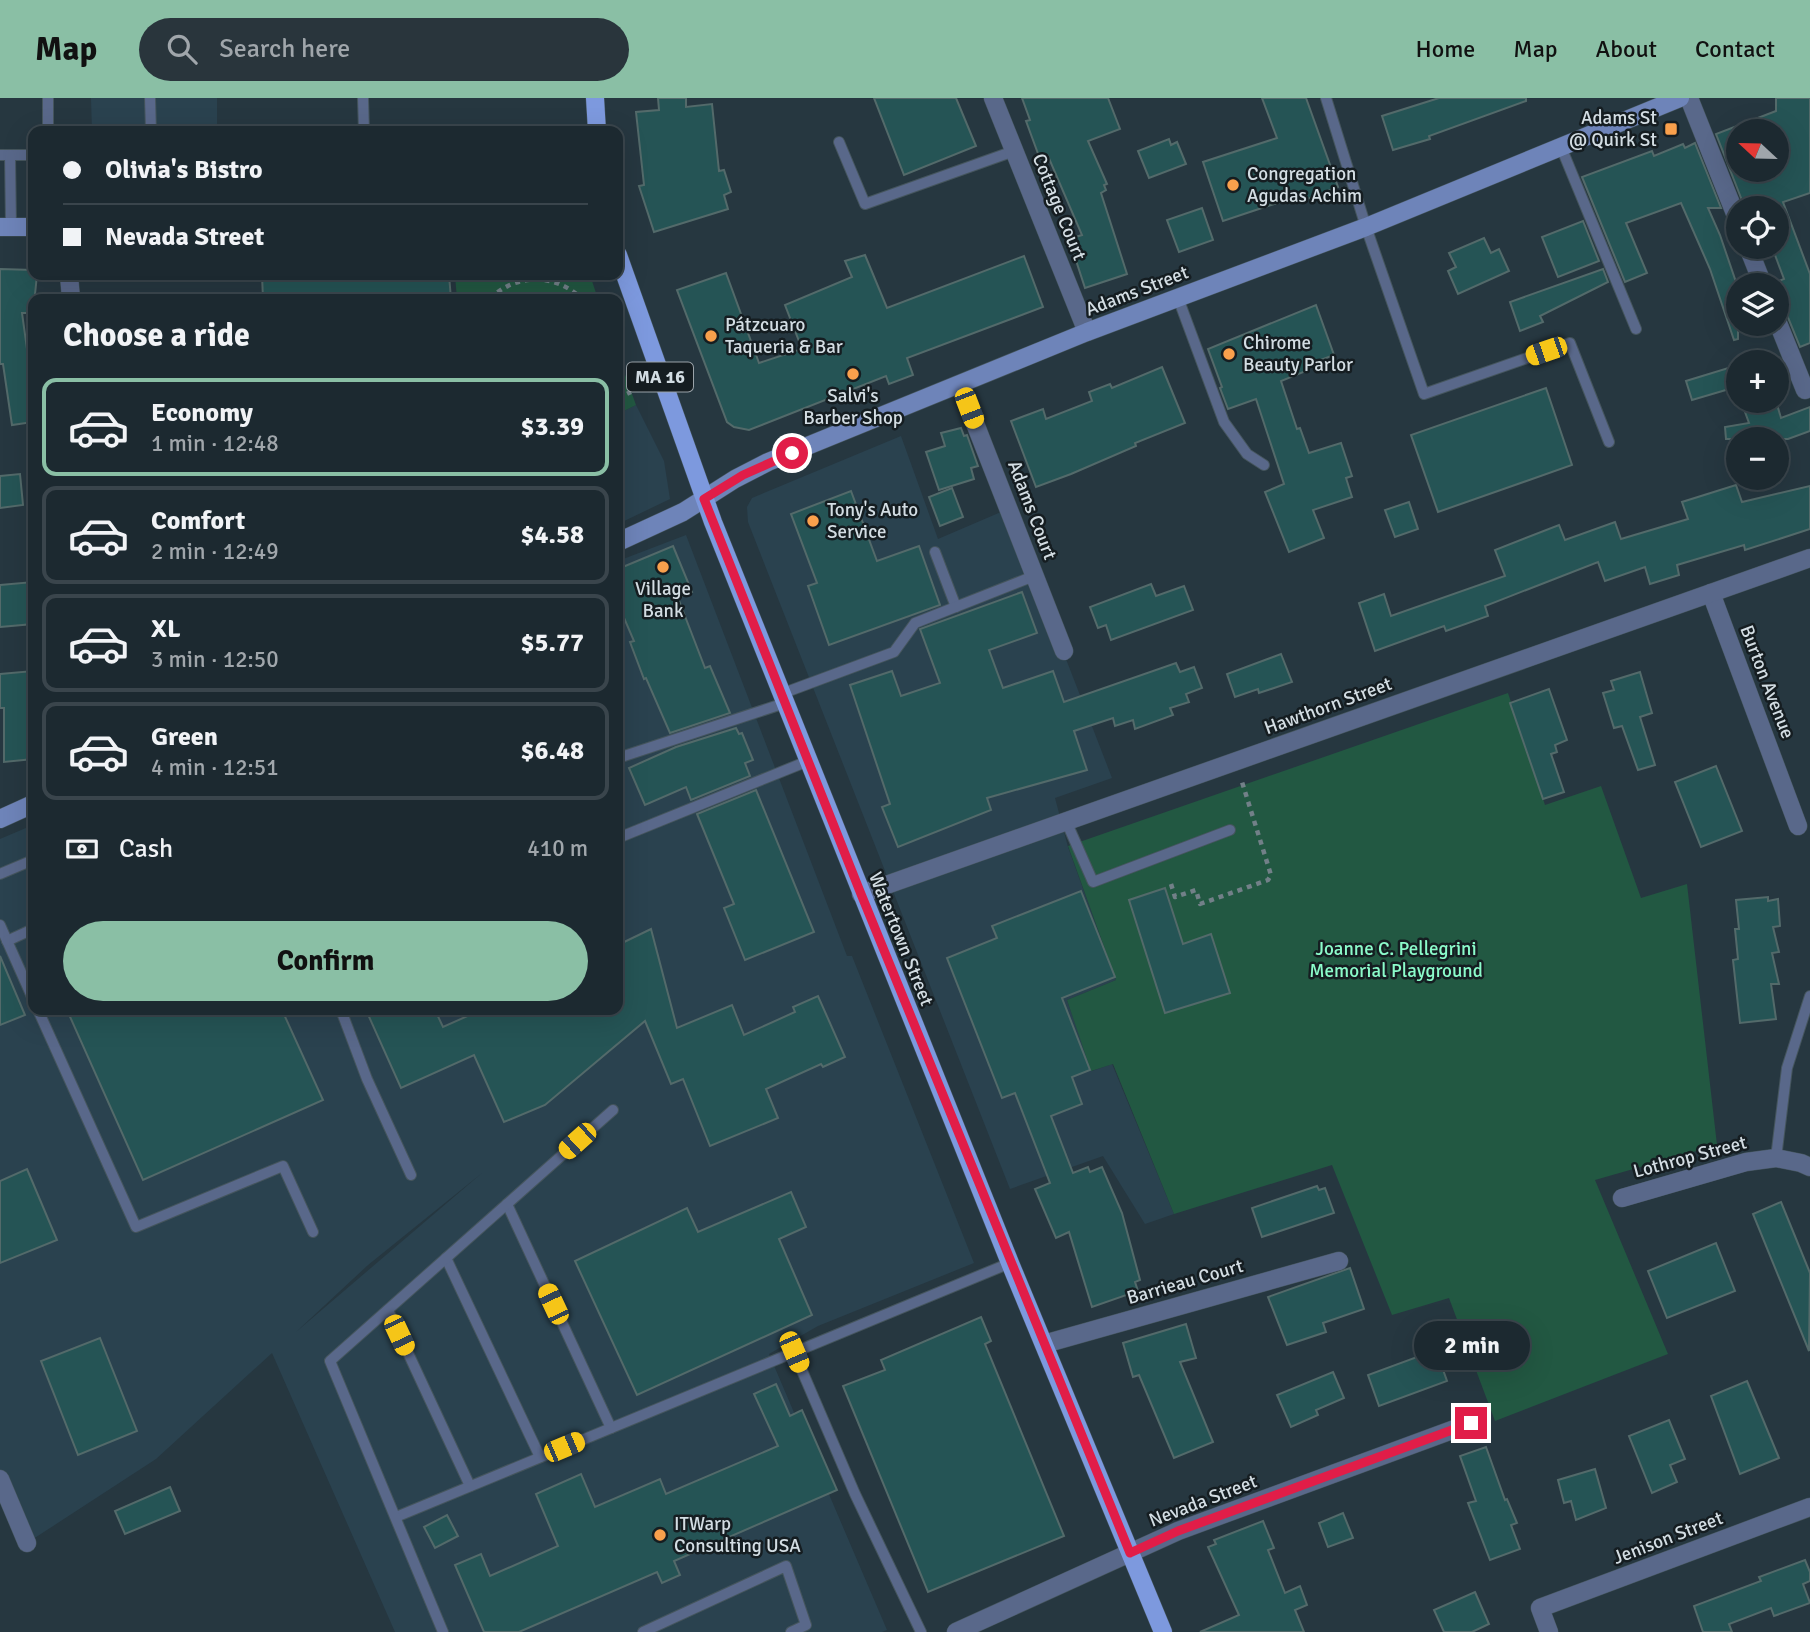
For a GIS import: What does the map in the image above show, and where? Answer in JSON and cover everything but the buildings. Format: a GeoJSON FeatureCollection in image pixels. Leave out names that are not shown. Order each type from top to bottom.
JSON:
{"type":"FeatureCollection","features":[{"type":"Feature","properties":{"kind":"main road"},"geometry":{"type":"LineString","coordinates":[[595,98],[597,126]]}},
{"type":"Feature","properties":{"kind":"main road","name":"Watertown Street"},"geometry":{"type":"LineString","coordinates":[[623,269],[704,499],[1010,1263],[1163,1632]]}},
{"type":"Feature","properties":{"kind":"street","name":"Cottage Court"},"geometry":{"type":"LineString","coordinates":[[993,98],[1087,332]]}},
{"type":"Feature","properties":{"kind":"street","name":"Adams Street"},"geometry":{"type":"LineString","coordinates":[[623,540],[661,523],[768,462],[1087,332],[1366,227],[1680,98]]}},
{"type":"Feature","properties":{"kind":"street"},"geometry":{"type":"LineString","coordinates":[[1689,98],[1728,196]]}},
{"type":"Feature","properties":{"kind":"street"},"geometry":{"type":"LineString","coordinates":[[6,228],[28,227]]}},
{"type":"Feature","properties":{"kind":"street"},"geometry":{"type":"LineString","coordinates":[[1783,336],[1805,390]]}},
{"type":"Feature","properties":{"kind":"street","name":"Adams Court"},"geometry":{"type":"LineString","coordinates":[[960,385],[1064,651]]}},
{"type":"Feature","properties":{"kind":"street","name":"Hawthorn Street"},"geometry":{"type":"LineString","coordinates":[[861,894],[1810,558]]}},
{"type":"Feature","properties":{"kind":"street","name":"Burton Avenue"},"geometry":{"type":"LineString","coordinates":[[1711,593],[1798,826]]}},
{"type":"Feature","properties":{"kind":"street"},"geometry":{"type":"LineString","coordinates":[[0,819],[28,806]]}},
{"type":"Feature","properties":{"kind":"street","name":"Lothrop Street"},"geometry":{"type":"LineString","coordinates":[[1622,1198],[1746,1162],[1776,1158],[1810,1167]]}},
{"type":"Feature","properties":{"kind":"street","name":"Barrieau Court"},"geometry":{"type":"LineString","coordinates":[[1044,1344],[1339,1261]]}},
{"type":"Feature","properties":{"kind":"street","name":"Nevada Street"},"geometry":{"type":"LineString","coordinates":[[956,1632],[1178,1531],[1471,1423]]}},
{"type":"Feature","properties":{"kind":"street"},"geometry":{"type":"LineString","coordinates":[[0,1479],[27,1543]]}},
{"type":"Feature","properties":{"kind":"street","name":"Jenison Street"},"geometry":{"type":"LineString","coordinates":[[1549,1632],[1540,1608],[1810,1507]]}},
{"type":"Feature","properties":{"kind":"lane"},"geometry":{"type":"LineString","coordinates":[[48,98],[48,126]]}},
{"type":"Feature","properties":{"kind":"lane"},"geometry":{"type":"LineString","coordinates":[[150,98],[151,126]]}},
{"type":"Feature","properties":{"kind":"lane"},"geometry":{"type":"LineString","coordinates":[[363,98],[364,126]]}},
{"type":"Feature","properties":{"kind":"lane"},"geometry":{"type":"LineString","coordinates":[[1326,98],[1366,227],[1424,394],[1570,343],[1609,442]]}},
{"type":"Feature","properties":{"kind":"lane"},"geometry":{"type":"LineString","coordinates":[[839,142],[865,204],[1014,151]]}},
{"type":"Feature","properties":{"kind":"lane"},"geometry":{"type":"LineString","coordinates":[[1560,147],[1636,329]]}},
{"type":"Feature","properties":{"kind":"lane"},"geometry":{"type":"LineString","coordinates":[[6,228],[5,155],[28,155]]}},
{"type":"Feature","properties":{"kind":"lane"},"geometry":{"type":"LineString","coordinates":[[1178,298],[1224,422],[1247,454],[1264,465]]}},
{"type":"Feature","properties":{"kind":"lane"},"geometry":{"type":"LineString","coordinates":[[935,552],[956,607]]}},
{"type":"Feature","properties":{"kind":"lane"},"geometry":{"type":"LineString","coordinates":[[623,756],[783,698],[894,652],[915,623],[1034,576]]}},
{"type":"Feature","properties":{"kind":"lane"},"geometry":{"type":"LineString","coordinates":[[623,836],[808,761]]}},
{"type":"Feature","properties":{"kind":"lane"},"geometry":{"type":"LineString","coordinates":[[1066,821],[1094,882],[1230,830]]}},
{"type":"Feature","properties":{"kind":"lane"},"geometry":{"type":"LineString","coordinates":[[0,874],[28,862]]}},
{"type":"Feature","properties":{"kind":"lane"},"geometry":{"type":"LineString","coordinates":[[0,925],[28,988]]}},
{"type":"Feature","properties":{"kind":"lane"},"geometry":{"type":"LineString","coordinates":[[7,941],[28,931]]}},
{"type":"Feature","properties":{"kind":"lane"},"geometry":{"type":"LineString","coordinates":[[1776,1158],[1787,1068],[1810,996]]}},
{"type":"Feature","properties":{"kind":"lane"},"geometry":{"type":"LineString","coordinates":[[40,1015],[136,1227],[283,1166],[313,1232]]}},
{"type":"Feature","properties":{"kind":"lane"},"geometry":{"type":"LineString","coordinates":[[343,1015],[367,1079],[411,1175]]}},
{"type":"Feature","properties":{"kind":"lane"},"geometry":{"type":"LineString","coordinates":[[443,1632],[330,1361],[613,1110]]}},
{"type":"Feature","properties":{"kind":"lane"},"geometry":{"type":"LineString","coordinates":[[507,1204],[611,1428]]}},
{"type":"Feature","properties":{"kind":"lane"},"geometry":{"type":"LineString","coordinates":[[446,1258],[540,1457]]}},
{"type":"Feature","properties":{"kind":"lane"},"geometry":{"type":"LineString","coordinates":[[396,1517],[1010,1263]]}},
{"type":"Feature","properties":{"kind":"lane"},"geometry":{"type":"LineString","coordinates":[[388,1310],[470,1486]]}},
{"type":"Feature","properties":{"kind":"lane"},"geometry":{"type":"LineString","coordinates":[[794,1352],[855,1494],[921,1632]]}},
{"type":"Feature","properties":{"kind":"lane"},"geometry":{"type":"LineString","coordinates":[[643,1632],[786,1566],[806,1625],[791,1632]]}},
{"type":"Feature","properties":{"kind":"path"},"geometry":{"type":"LineString","coordinates":[[494,294],[515,282],[528,280]]}},
{"type":"Feature","properties":{"kind":"path"},"geometry":{"type":"LineString","coordinates":[[542,280],[555,282],[577,294]]}},
{"type":"Feature","properties":{"kind":"path"},"geometry":{"type":"LineString","coordinates":[[623,396],[631,393]]}},
{"type":"Feature","properties":{"kind":"path"},"geometry":{"type":"LineString","coordinates":[[1171,884],[1175,897],[1196,890],[1200,904],[1268,880],[1271,875],[1240,777]]}},
{"type":"Feature","properties":{"kind":"shaded area"},"geometry":{"type":"Polygon","coordinates":[[[91,98],[217,98],[217,126],[92,126],[91,98]]]}},
{"type":"Feature","properties":{"kind":"shaded area"},"geometry":{"type":"Polygon","coordinates":[[[636,405],[664,461],[670,499],[623,522],[623,412],[636,405]]]}},
{"type":"Feature","properties":{"kind":"shaded area"},"geometry":{"type":"Polygon","coordinates":[[[901,436],[938,539],[1008,509],[1112,778],[1055,798],[1068,847],[1116,980],[1067,1000],[1092,1071],[1112,1064],[1174,1214],[1145,1224],[1103,1156],[1010,1189],[748,522],[747,507],[752,498],[901,436]]]}},
{"type":"Feature","properties":{"kind":"shaded area"},"geometry":{"type":"Polygon","coordinates":[[[686,535],[847,956],[852,956],[974,1263],[818,1326],[769,1354],[887,1630],[395,1632],[272,1353],[156,1459],[27,1543],[0,1478],[0,839],[28,827],[28,1015],[623,1015],[623,559],[686,535]],[[482,1173],[368,1265],[296,1332],[482,1173]]]}},
{"type":"Feature","properties":{"kind":"green space"},"geometry":{"type":"Polygon","coordinates":[[[455,280],[592,280],[596,294],[457,294],[455,280]]]}},
{"type":"Feature","properties":{"kind":"green space"},"geometry":{"type":"Polygon","coordinates":[[[623,369],[636,405],[623,412],[623,369]]]}},
{"type":"Feature","properties":{"kind":"green space","name":"Joanne C. Pellegrini Memorial Playground"},"geometry":{"type":"Polygon","coordinates":[[[1508,693],[1545,805],[1601,786],[1641,898],[1687,884],[1717,1145],[1595,1180],[1668,1354],[1495,1421],[1449,1298],[1392,1315],[1332,1165],[1174,1214],[1113,1064],[1091,1071],[1067,1000],[1116,980],[1068,846],[1508,693]]]}},
{"type":"Feature","properties":{"kind":"place","name":"Adams St @ Quirk St"},"geometry":{"type":"Point","coordinates":[1671,129]}},
{"type":"Feature","properties":{"kind":"place","name":"Congregation Agudas Achim"},"geometry":{"type":"Point","coordinates":[1233,185]}},
{"type":"Feature","properties":{"kind":"place","name":"Pátzcuaro Taqueria & Bar"},"geometry":{"type":"Point","coordinates":[711,336]}},
{"type":"Feature","properties":{"kind":"place","name":"Chirome Beauty Parlor"},"geometry":{"type":"Point","coordinates":[1229,354]}},
{"type":"Feature","properties":{"kind":"place","name":"Salvi's Barber Shop"},"geometry":{"type":"Point","coordinates":[853,374]}},
{"type":"Feature","properties":{"kind":"place","name":"Tony's Auto Service"},"geometry":{"type":"Point","coordinates":[813,521]}},
{"type":"Feature","properties":{"kind":"place","name":"Village Bank"},"geometry":{"type":"Point","coordinates":[663,567]}},
{"type":"Feature","properties":{"kind":"place","name":"ITWarp Consulting USA"},"geometry":{"type":"Point","coordinates":[660,1535]}},
{"type":"Feature","properties":{"kind":"route"},"geometry":{"type":"LineString","coordinates":[[792,453],[743,475],[704,499],[1010,1263],[1130,1553],[1178,1531],[1471,1423]]}}]}
